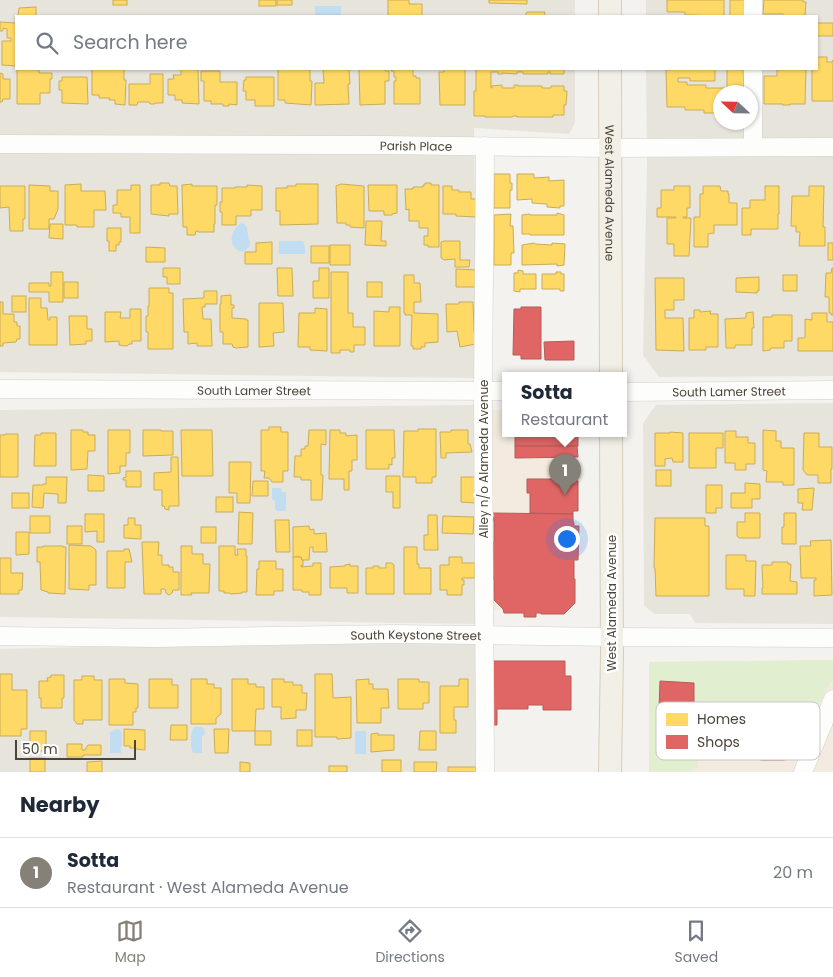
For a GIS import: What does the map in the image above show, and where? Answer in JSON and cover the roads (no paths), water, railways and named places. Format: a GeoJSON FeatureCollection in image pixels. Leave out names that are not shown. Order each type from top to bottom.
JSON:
{"type":"FeatureCollection","features":[{"type":"Feature","properties":{"kind":"main road"},"geometry":{"type":"LineString","coordinates":[[610,0],[610,15]]}},
{"type":"Feature","properties":{"kind":"main road","name":"West Alameda Avenue"},"geometry":{"type":"LineString","coordinates":[[610,70],[611,372]]}},
{"type":"Feature","properties":{"kind":"main road","name":"West Alameda Avenue"},"geometry":{"type":"LineString","coordinates":[[610,772],[612,637],[611,437]]}},
{"type":"Feature","properties":{"kind":"street"},"geometry":{"type":"LineString","coordinates":[[753,0],[753,15]]}},
{"type":"Feature","properties":{"kind":"street"},"geometry":{"type":"LineString","coordinates":[[753,70],[753,147]]}},
{"type":"Feature","properties":{"kind":"street","name":"Parish Place"},"geometry":{"type":"LineString","coordinates":[[0,144],[610,148],[833,147]]}},
{"type":"Feature","properties":{"kind":"street","name":"Alley n/o Alameda Avenue"},"geometry":{"type":"LineString","coordinates":[[484,772],[483,391],[485,146]]}},
{"type":"Feature","properties":{"kind":"street","name":"South Lamer Street"},"geometry":{"type":"LineString","coordinates":[[0,389],[502,391]]}},
{"type":"Feature","properties":{"kind":"street","name":"South Lamer Street"},"geometry":{"type":"LineString","coordinates":[[627,392],[833,390]]}},
{"type":"Feature","properties":{"kind":"street","name":"South Keystone Street"},"geometry":{"type":"LineString","coordinates":[[0,636],[156,638],[396,634],[833,638]]}},
{"type":"Feature","properties":{"kind":"street"},"geometry":{"type":"LineString","coordinates":[[820,731],[833,699]]}},
{"type":"Feature","properties":{"kind":"street"},"geometry":{"type":"LineString","coordinates":[[803,772],[808,760]]}},
{"type":"Feature","properties":{"kind":"water"},"geometry":{"type":"Polygon","coordinates":[[[315,6],[341,6],[341,15],[315,15],[315,6]]]}},
{"type":"Feature","properties":{"kind":"water"},"geometry":{"type":"Polygon","coordinates":[[[242,223],[247,228],[250,242],[249,247],[243,252],[234,247],[232,243],[234,230],[242,223]]]}},
{"type":"Feature","properties":{"kind":"water"},"geometry":{"type":"Polygon","coordinates":[[[279,241],[303,241],[305,254],[279,254],[279,241]]]}},
{"type":"Feature","properties":{"kind":"water"},"geometry":{"type":"Polygon","coordinates":[[[272,488],[281,488],[282,492],[286,492],[286,511],[277,511],[275,509],[275,501],[272,499],[272,488]]]}},
{"type":"Feature","properties":{"kind":"water"},"geometry":{"type":"Polygon","coordinates":[[[194,727],[202,727],[206,733],[202,736],[202,753],[193,753],[191,740],[194,727]]]}},
{"type":"Feature","properties":{"kind":"water"},"geometry":{"type":"Polygon","coordinates":[[[116,729],[122,732],[121,753],[110,753],[110,732],[116,729]]]}},
{"type":"Feature","properties":{"kind":"water"},"geometry":{"type":"Polygon","coordinates":[[[355,731],[366,731],[366,754],[355,754],[355,731]]]}},
{"type":"Feature","properties":{"kind":"place","name":"Sotta"},"geometry":{"type":"Point","coordinates":[565,495]}}]}
